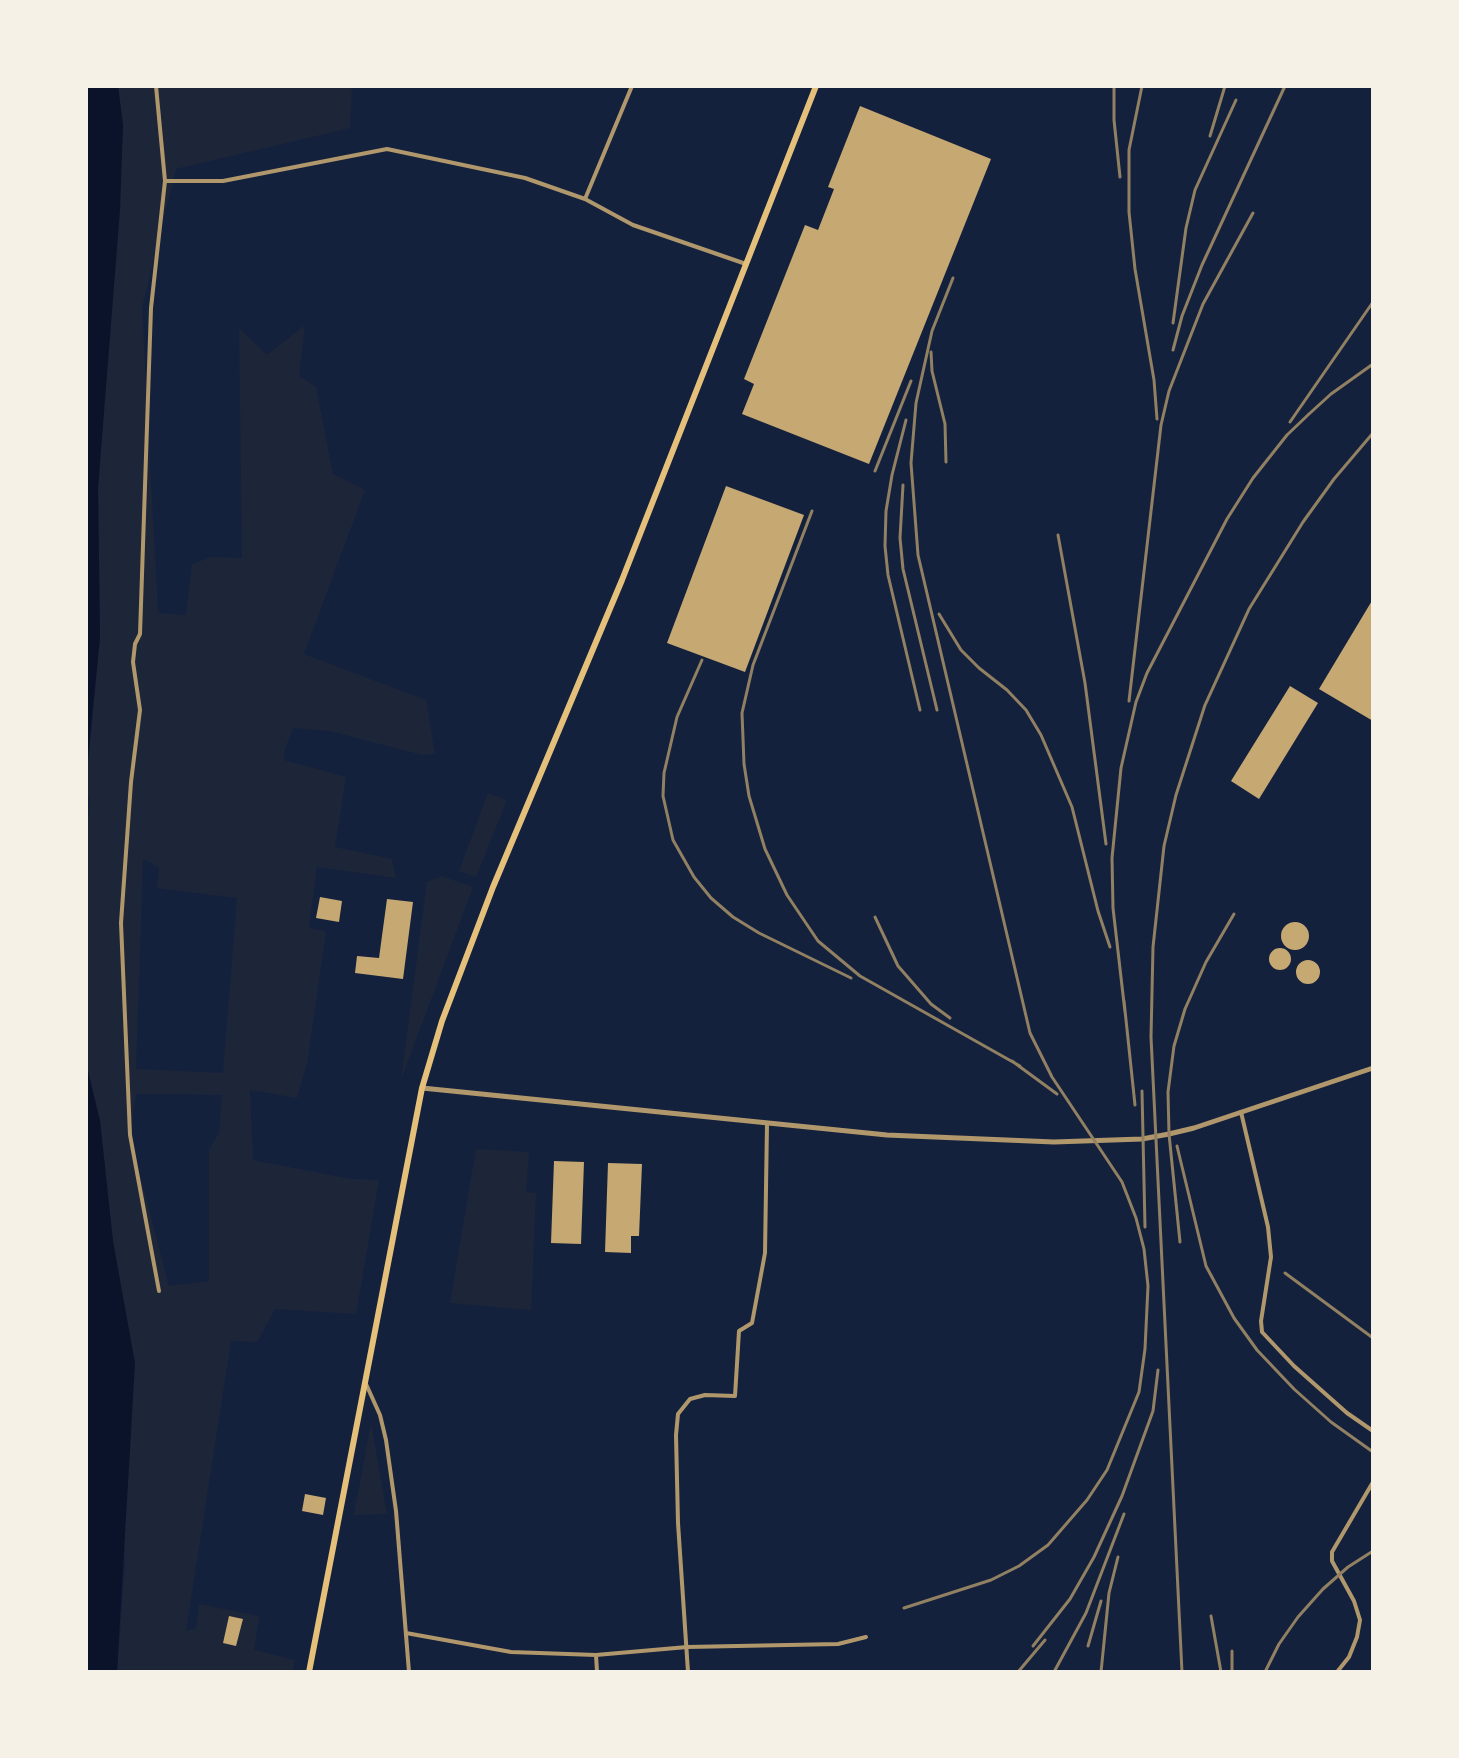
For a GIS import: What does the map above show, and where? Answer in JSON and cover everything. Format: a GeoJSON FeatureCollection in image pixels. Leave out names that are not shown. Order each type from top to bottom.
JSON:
{"type":"FeatureCollection","features":[{"type":"Feature","properties":{"kind":"main road"},"geometry":{"type":"LineString","coordinates":[[309,1672],[422,1088],[442,1021],[493,887],[622,580],[816,86]]}},
{"type":"Feature","properties":{"kind":"street"},"geometry":{"type":"LineString","coordinates":[[156,86],[165,181],[151,308],[140,634],[135,644],[133,662],[140,710],[131,782],[121,923],[130,1135],[159,1291]]}},
{"type":"Feature","properties":{"kind":"street"},"geometry":{"type":"LineString","coordinates":[[585,199],[632,86]]}},
{"type":"Feature","properties":{"kind":"street"},"geometry":{"type":"LineString","coordinates":[[165,181],[223,181],[387,149],[525,178],[585,199],[633,225],[746,264]]}},
{"type":"Feature","properties":{"kind":"street"},"geometry":{"type":"LineString","coordinates":[[422,1088],[887,1135],[1054,1142],[1155,1137],[1194,1128],[1373,1068]]}},
{"type":"Feature","properties":{"kind":"street"},"geometry":{"type":"LineString","coordinates":[[1241,1112],[1268,1227],[1271,1257],[1262,1332],[1294,1366],[1347,1413],[1373,1431]]}},
{"type":"Feature","properties":{"kind":"street"},"geometry":{"type":"LineString","coordinates":[[688,1672],[678,1523],[678,1414],[690,1399],[705,1395],[735,1396],[739,1331],[752,1323],[765,1253],[767,1124]]}},
{"type":"Feature","properties":{"kind":"street"},"geometry":{"type":"LineString","coordinates":[[365,1382],[380,1415],[386,1440],[396,1511],[409,1672]]}},
{"type":"Feature","properties":{"kind":"street"},"geometry":{"type":"LineString","coordinates":[[1337,1672],[1349,1657],[1360,1620],[1354,1601],[1332,1561],[1332,1552],[1373,1482]]}},
{"type":"Feature","properties":{"kind":"street"},"geometry":{"type":"LineString","coordinates":[[406,1633],[511,1652],[596,1655],[687,1647],[838,1644],[866,1637]]}},
{"type":"Feature","properties":{"kind":"street"},"geometry":{"type":"LineString","coordinates":[[596,1655],[597,1672]]}},
{"type":"Feature","properties":{"kind":"shaded area"},"geometry":{"type":"Polygon","coordinates":[[[86,86],[118,86],[123,125],[120,210],[98,488],[100,637],[86,779],[86,86]]]}},
{"type":"Feature","properties":{"kind":"shaded area"},"geometry":{"type":"Polygon","coordinates":[[[118,86],[352,86],[350,128],[176,169],[142,308],[158,613],[186,615],[192,564],[211,557],[242,558],[239,328],[267,355],[305,325],[299,376],[316,387],[333,474],[365,490],[304,654],[426,700],[435,754],[422,755],[330,731],[293,728],[285,749],[284,760],[346,777],[335,847],[392,859],[396,878],[317,867],[309,928],[326,931],[307,1063],[297,1098],[250,1090],[253,1160],[351,1179],[379,1180],[356,1314],[275,1309],[257,1342],[231,1341],[186,1631],[196,1628],[199,1604],[259,1616],[254,1650],[295,1660],[293,1672],[117,1672],[125,1566],[113,1241],[100,1121],[86,1063],[86,836],[90,804],[86,785],[100,637],[98,488],[123,125],[118,86]],[[143,859],[136,1069],[223,1073],[237,898],[157,888],[159,867],[143,859]],[[136,1094],[130,1136],[169,1286],[209,1281],[209,1149],[219,1133],[222,1095],[136,1094]]]}},
{"type":"Feature","properties":{"kind":"shaded area"},"geometry":{"type":"Polygon","coordinates":[[[488,793],[507,800],[476,877],[459,871],[488,793]]]}},
{"type":"Feature","properties":{"kind":"shaded area"},"geometry":{"type":"Polygon","coordinates":[[[442,876],[473,887],[401,1080],[427,882],[442,876]]]}},
{"type":"Feature","properties":{"kind":"shaded area"},"geometry":{"type":"Polygon","coordinates":[[[86,1063],[100,1121],[113,1241],[135,1363],[117,1672],[86,1672],[86,1063]]]}},
{"type":"Feature","properties":{"kind":"shaded area"},"geometry":{"type":"Polygon","coordinates":[[[476,1149],[529,1152],[526,1192],[536,1193],[531,1310],[450,1303],[476,1149]]]}},
{"type":"Feature","properties":{"kind":"shaded area"},"geometry":{"type":"Polygon","coordinates":[[[371,1423],[387,1514],[354,1515],[371,1423]]]}},
{"type":"Feature","properties":{"kind":"building"},"geometry":{"type":"Polygon","coordinates":[[[860,106],[991,159],[869,464],[742,414],[754,384],[744,379],[805,225],[818,230],[834,189],[828,187],[860,106]]]}},
{"type":"Feature","properties":{"kind":"building"},"geometry":{"type":"Polygon","coordinates":[[[726,486],[804,515],[745,672],[667,643],[726,486]]]}},
{"type":"Feature","properties":{"kind":"building"},"geometry":{"type":"Polygon","coordinates":[[[1373,599],[1373,721],[1319,689],[1373,599]]]}},
{"type":"Feature","properties":{"kind":"building"},"geometry":{"type":"Polygon","coordinates":[[[1290,686],[1318,703],[1259,799],[1231,781],[1290,686]]]}},
{"type":"Feature","properties":{"kind":"building"},"geometry":{"type":"Polygon","coordinates":[[[320,897],[342,901],[339,922],[316,918],[320,897]]]}},
{"type":"Feature","properties":{"kind":"building"},"geometry":{"type":"Polygon","coordinates":[[[387,899],[413,902],[403,979],[355,973],[357,956],[379,958],[387,899]]]}},
{"type":"Feature","properties":{"kind":"building"},"geometry":{"type":"Polygon","coordinates":[[[1295,922],[1305,926],[1309,936],[1305,946],[1295,950],[1285,946],[1281,936],[1285,926],[1295,922]]]}},
{"type":"Feature","properties":{"kind":"building"},"geometry":{"type":"Polygon","coordinates":[[[1280,948],[1291,959],[1280,970],[1269,959],[1280,948]]]}},
{"type":"Feature","properties":{"kind":"building"},"geometry":{"type":"Polygon","coordinates":[[[1308,960],[1317,963],[1320,972],[1317,981],[1308,984],[1299,981],[1296,972],[1299,963],[1308,960]]]}},
{"type":"Feature","properties":{"kind":"building"},"geometry":{"type":"Polygon","coordinates":[[[554,1161],[584,1162],[581,1244],[551,1243],[554,1161]]]}},
{"type":"Feature","properties":{"kind":"building"},"geometry":{"type":"Polygon","coordinates":[[[608,1163],[642,1164],[639,1236],[631,1236],[631,1253],[605,1252],[608,1163]]]}},
{"type":"Feature","properties":{"kind":"building"},"geometry":{"type":"Polygon","coordinates":[[[305,1494],[326,1498],[323,1515],[302,1511],[305,1494]]]}},
{"type":"Feature","properties":{"kind":"building"},"geometry":{"type":"Polygon","coordinates":[[[229,1616],[243,1619],[236,1646],[223,1643],[229,1616]]]}},
{"type":"Feature","properties":{"kind":"railway"},"geometry":{"type":"LineString","coordinates":[[1114,86],[1120,177]]}},
{"type":"Feature","properties":{"kind":"railway"},"geometry":{"type":"LineString","coordinates":[[1142,86],[1129,150],[1129,212],[1157,419]]}},
{"type":"Feature","properties":{"kind":"railway"},"geometry":{"type":"LineString","coordinates":[[1210,136],[1225,86]]}},
{"type":"Feature","properties":{"kind":"railway"},"geometry":{"type":"LineString","coordinates":[[1173,350],[1182,316],[1202,265],[1285,86]]}},
{"type":"Feature","properties":{"kind":"railway"},"geometry":{"type":"LineString","coordinates":[[1173,323],[1186,228],[1195,190],[1236,100]]}},
{"type":"Feature","properties":{"kind":"railway"},"geometry":{"type":"LineString","coordinates":[[1129,701],[1161,425],[1169,391],[1203,304],[1253,213]]}},
{"type":"Feature","properties":{"kind":"railway"},"geometry":{"type":"LineString","coordinates":[[904,1608],[991,1580],[1019,1566],[1048,1545],[1087,1500],[1107,1470],[1139,1392],[1148,1286],[1144,1249],[1122,1182],[1052,1077],[1030,1033],[918,555],[911,463],[916,403],[932,331],[953,278]]}},
{"type":"Feature","properties":{"kind":"railway"},"geometry":{"type":"LineString","coordinates":[[1290,422],[1373,302]]}},
{"type":"Feature","properties":{"kind":"railway"},"geometry":{"type":"LineString","coordinates":[[931,352],[932,371],[945,424],[946,462]]}},
{"type":"Feature","properties":{"kind":"railway"},"geometry":{"type":"LineString","coordinates":[[1125,1012],[1113,908],[1112,858],[1121,768],[1136,702],[1147,673],[1227,519],[1253,478],[1287,435],[1309,414],[1373,364]]}},
{"type":"Feature","properties":{"kind":"railway"},"geometry":{"type":"LineString","coordinates":[[875,471],[911,381]]}},
{"type":"Feature","properties":{"kind":"railway"},"geometry":{"type":"LineString","coordinates":[[906,420],[892,475],[886,511],[885,546],[888,575],[920,710]]}},
{"type":"Feature","properties":{"kind":"railway"},"geometry":{"type":"LineString","coordinates":[[1182,1672],[1151,1037],[1153,947],[1164,846],[1176,795],[1205,705],[1249,609],[1303,522],[1373,433]]}},
{"type":"Feature","properties":{"kind":"railway"},"geometry":{"type":"LineString","coordinates":[[903,485],[900,538],[903,569],[937,710]]}},
{"type":"Feature","properties":{"kind":"railway"},"geometry":{"type":"LineString","coordinates":[[812,511],[753,665],[742,713],[749,796],[765,849],[787,895],[818,941],[860,976],[1020,1066]]}},
{"type":"Feature","properties":{"kind":"railway"},"geometry":{"type":"LineString","coordinates":[[1058,535],[1085,683],[1106,844]]}},
{"type":"Feature","properties":{"kind":"railway"},"geometry":{"type":"LineString","coordinates":[[939,614],[961,650],[1026,710],[1041,735],[1072,807],[1110,947]]}},
{"type":"Feature","properties":{"kind":"railway"},"geometry":{"type":"LineString","coordinates":[[702,660],[677,717],[664,773],[663,796],[673,840],[694,877],[711,898],[733,917],[851,978]]}},
{"type":"Feature","properties":{"kind":"railway"},"geometry":{"type":"LineString","coordinates":[[1180,1242],[1169,1134],[1168,1092],[1174,1046],[1185,1009],[1206,962],[1234,914]]}},
{"type":"Feature","properties":{"kind":"railway"},"geometry":{"type":"LineString","coordinates":[[875,917],[898,966],[931,1004],[950,1018]]}},
{"type":"Feature","properties":{"kind":"railway"},"geometry":{"type":"LineString","coordinates":[[1124,1001],[1135,1105]]}},
{"type":"Feature","properties":{"kind":"railway"},"geometry":{"type":"LineString","coordinates":[[1012,1061],[1057,1094]]}},
{"type":"Feature","properties":{"kind":"railway"},"geometry":{"type":"LineString","coordinates":[[1142,1091],[1145,1227]]}},
{"type":"Feature","properties":{"kind":"railway"},"geometry":{"type":"LineString","coordinates":[[1177,1146],[1206,1266],[1234,1318],[1257,1350],[1294,1389],[1331,1422],[1373,1452]]}},
{"type":"Feature","properties":{"kind":"railway"},"geometry":{"type":"LineString","coordinates":[[1285,1273],[1373,1338]]}},
{"type":"Feature","properties":{"kind":"railway"},"geometry":{"type":"LineString","coordinates":[[1033,1646],[1070,1599],[1094,1557],[1122,1496],[1153,1411],[1158,1370]]}},
{"type":"Feature","properties":{"kind":"railway"},"geometry":{"type":"LineString","coordinates":[[1054,1672],[1086,1613],[1124,1514]]}},
{"type":"Feature","properties":{"kind":"railway"},"geometry":{"type":"LineString","coordinates":[[1265,1672],[1279,1644],[1298,1617],[1323,1589],[1373,1551]]}},
{"type":"Feature","properties":{"kind":"railway"},"geometry":{"type":"LineString","coordinates":[[1101,1672],[1109,1593],[1118,1557]]}},
{"type":"Feature","properties":{"kind":"railway"},"geometry":{"type":"LineString","coordinates":[[1088,1646],[1101,1601]]}},
{"type":"Feature","properties":{"kind":"railway"},"geometry":{"type":"LineString","coordinates":[[1211,1616],[1221,1672]]}},
{"type":"Feature","properties":{"kind":"railway"},"geometry":{"type":"LineString","coordinates":[[1018,1672],[1045,1640]]}},
{"type":"Feature","properties":{"kind":"railway"},"geometry":{"type":"LineString","coordinates":[[1232,1651],[1232,1672]]}}]}
